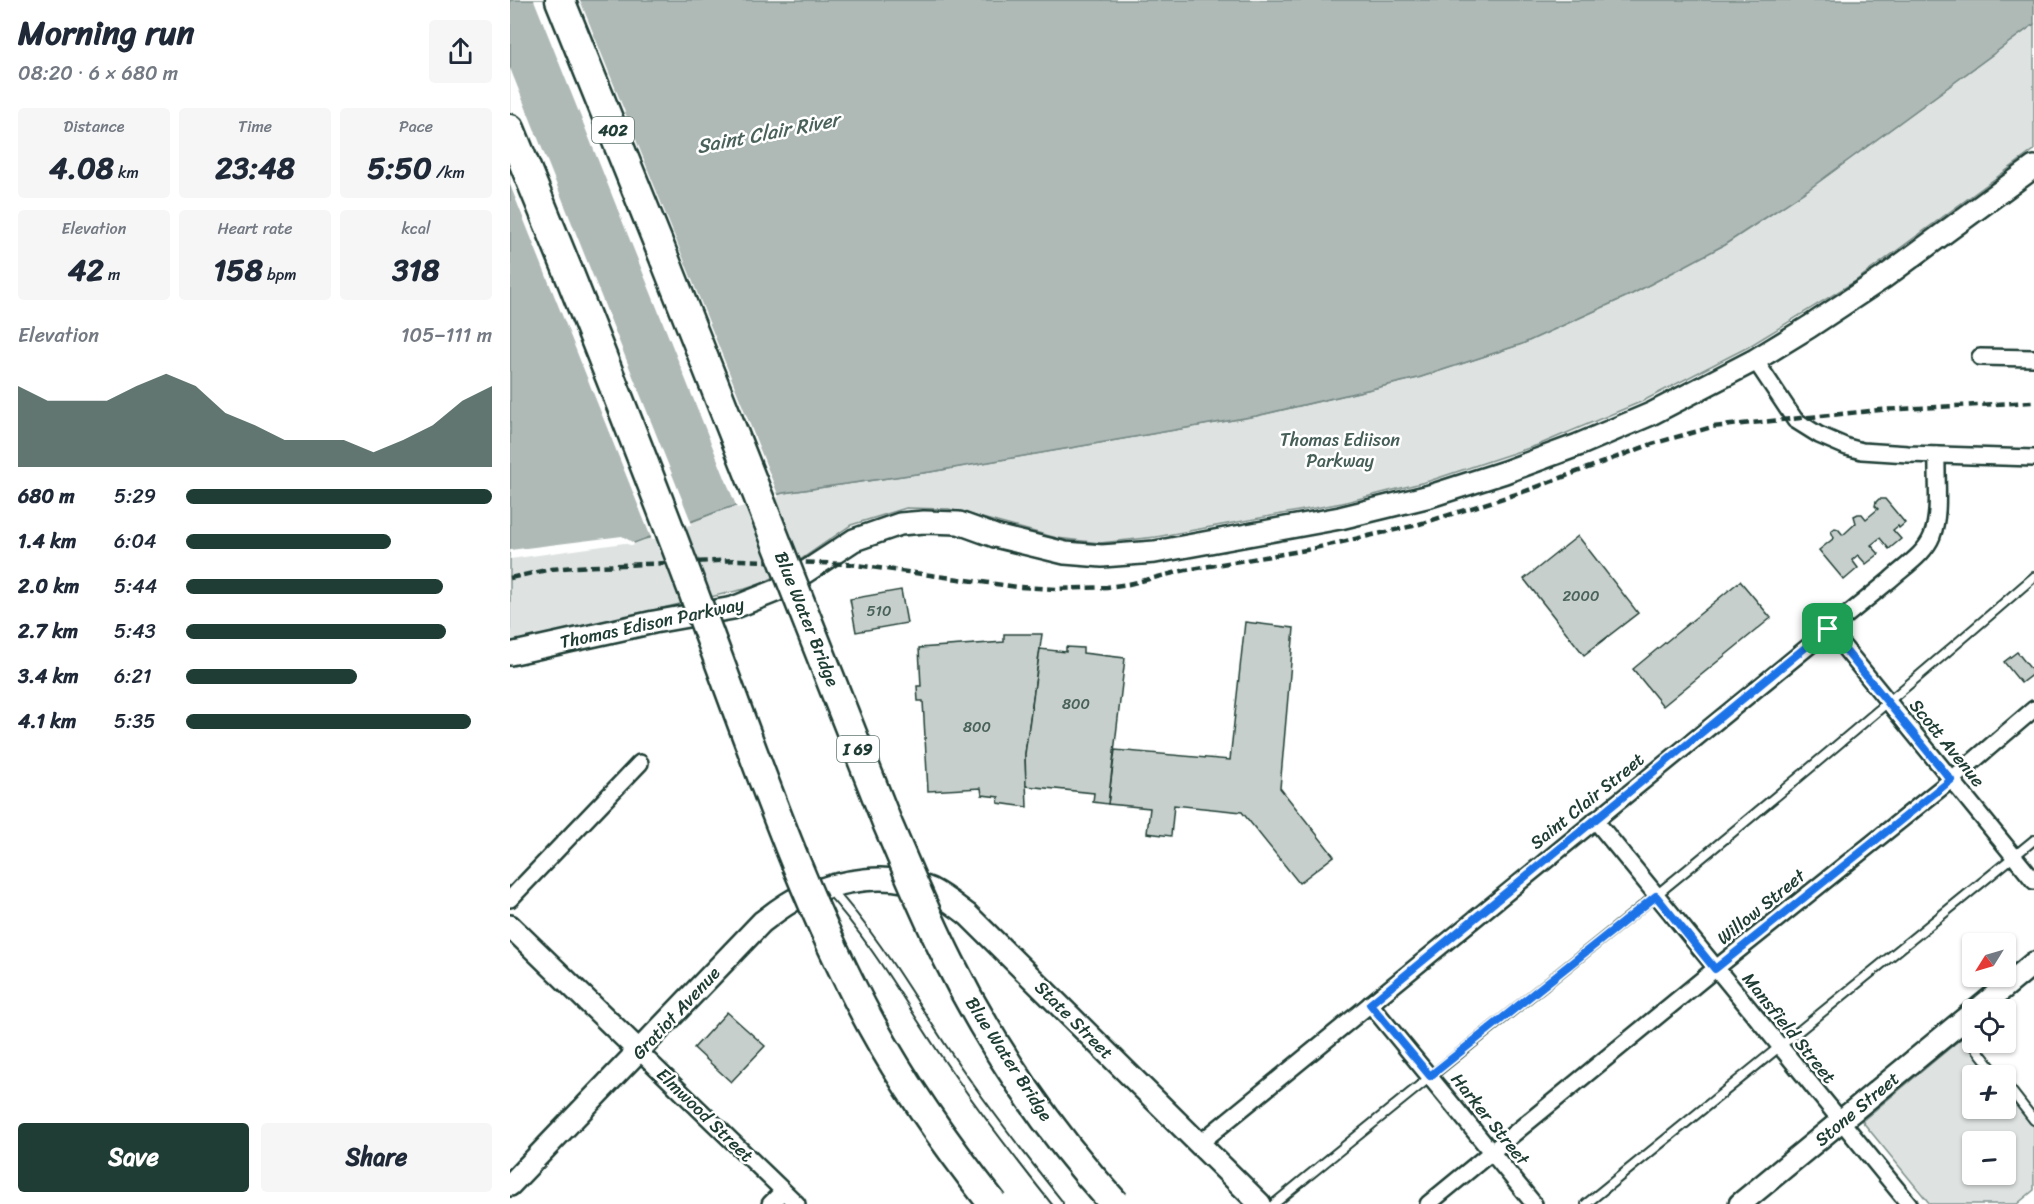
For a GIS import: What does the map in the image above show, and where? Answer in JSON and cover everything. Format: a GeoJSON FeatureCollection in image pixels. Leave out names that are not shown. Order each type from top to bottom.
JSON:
{"type":"FeatureCollection","features":[{"type":"Feature","properties":{"kind":"highway","name":"Blue Water Bridge"},"geometry":{"type":"LineString","coordinates":[[560,0],[916,892],[945,954],[1008,1063],[1078,1162],[1115,1204]]}},
{"type":"Feature","properties":{"kind":"highway"},"geometry":{"type":"LineString","coordinates":[[510,129],[671,531],[758,765],[822,924],[846,975],[896,1066],[947,1143],[993,1204]]}},
{"type":"Feature","properties":{"kind":"street","name":"Thomas Edison Parkway"},"geometry":{"type":"LineString","coordinates":[[510,654],[654,622],[733,608],[778,590],[862,537],[900,524],[959,523],[1024,544],[1065,554],[1102,556],[1155,552],[1340,518],[1430,496],[1543,459],[1651,414],[1755,360],[1883,278],[2034,167]]}},
{"type":"Feature","properties":{"kind":"street"},"geometry":{"type":"LineString","coordinates":[[1980,357],[2034,358]]}},
{"type":"Feature","properties":{"kind":"street"},"geometry":{"type":"LineString","coordinates":[[1755,360],[1795,420],[1819,435],[1847,447],[1937,455],[2034,458]]}},
{"type":"Feature","properties":{"kind":"street","name":"Saint Clair Street"},"geometry":{"type":"LineString","coordinates":[[1200,1143],[1916,556],[1931,537],[1937,515],[1937,455]]}},
{"type":"Feature","properties":{"kind":"street","name":"Scott Avenue"},"geometry":{"type":"LineString","coordinates":[[1828,629],[2034,881]]}},
{"type":"Feature","properties":{"kind":"street","name":"Willow Street"},"geometry":{"type":"LineString","coordinates":[[1428,1204],[1715,969],[1951,780],[2034,709]]}},
{"type":"Feature","properties":{"kind":"street"},"geometry":{"type":"LineString","coordinates":[[510,899],[640,763]]}},
{"type":"Feature","properties":{"kind":"street","name":"Mansfield Street"},"geometry":{"type":"LineString","coordinates":[[1595,820],[1909,1204]]}},
{"type":"Feature","properties":{"kind":"street","name":"Gratiot Avenue"},"geometry":{"type":"LineString","coordinates":[[510,1185],[640,1052],[762,922],[800,897],[865,879]]}},
{"type":"Feature","properties":{"kind":"street","name":"State Street"},"geometry":{"type":"LineString","coordinates":[[865,879],[908,882],[930,890],[968,915],[1260,1204]]}},
{"type":"Feature","properties":{"kind":"street","name":"Elmwood Street"},"geometry":{"type":"LineString","coordinates":[[510,926],[797,1204]]}},
{"type":"Feature","properties":{"kind":"street"},"geometry":{"type":"LineString","coordinates":[[1990,999],[2034,963]]}},
{"type":"Feature","properties":{"kind":"street","name":"Harker Street"},"geometry":{"type":"LineString","coordinates":[[1370,1004],[1534,1204]]}},
{"type":"Feature","properties":{"kind":"street","name":"Stone Street"},"geometry":{"type":"LineString","coordinates":[[1740,1204],[1962,1021]]}},
{"type":"Feature","properties":{"kind":"street"},"geometry":{"type":"LineString","coordinates":[[770,1204],[783,1191]]}},
{"type":"Feature","properties":{"kind":"lane"},"geometry":{"type":"LineString","coordinates":[[1274,1204],[1656,896],[1889,702],[2034,577]]}},
{"type":"Feature","properties":{"kind":"lane"},"geometry":{"type":"LineString","coordinates":[[1586,1204],[2034,840]]}},
{"type":"Feature","properties":{"kind":"lane"},"geometry":{"type":"LineString","coordinates":[[828,888],[869,937],[981,1103],[1058,1204]]}},
{"type":"Feature","properties":{"kind":"lane"},"geometry":{"type":"LineString","coordinates":[[2016,1097],[2034,1120]]}},
{"type":"Feature","properties":{"kind":"green space","name":"Thomas Ediison Parkway"},"geometry":{"type":"Polygon","coordinates":[[[2034,24],[2034,150],[1854,282],[1748,347],[1643,401],[1538,445],[1429,481],[1342,503],[1156,537],[1100,543],[1057,538],[949,509],[906,508],[851,525],[763,583],[510,643],[510,556],[650,538],[724,509],[783,493],[930,472],[1256,416],[1418,378],[1522,344],[1632,294],[1724,245],[1809,189],[2034,24]]]}},
{"type":"Feature","properties":{"kind":"green space"},"geometry":{"type":"Polygon","coordinates":[[[1962,1038],[1962,1053],[1975,1053],[1985,1065],[1962,1065],[1962,1119],[2016,1119],[2016,1102],[2034,1125],[2034,1190],[2017,1204],[1930,1204],[1862,1121],[1962,1038]]]}},
{"type":"Feature","properties":{"kind":"water","name":"Saint Clair River"},"geometry":{"type":"Polygon","coordinates":[[[510,0],[2034,0],[2034,24],[1809,189],[1724,245],[1632,294],[1522,344],[1418,378],[1256,416],[930,472],[783,493],[724,509],[634,543],[624,540],[510,556],[510,0]]]}},
{"type":"Feature","properties":{"kind":"pier"},"geometry":{"type":"Polygon","coordinates":[[[534,0],[580,0],[779,497],[737,508],[534,0]]]}},
{"type":"Feature","properties":{"kind":"pier"},"geometry":{"type":"Polygon","coordinates":[[[510,68],[692,524],[652,540],[510,185],[510,68]]]}},
{"type":"Feature","properties":{"kind":"pier"},"geometry":{"type":"Polygon","coordinates":[[[622,536],[634,543],[633,546],[624,543],[510,559],[510,550],[622,536]]]}},
{"type":"Feature","properties":{"kind":"building"},"geometry":{"type":"Polygon","coordinates":[[[1879,499],[1885,499],[1905,523],[1893,530],[1901,539],[1889,549],[1880,538],[1871,545],[1879,554],[1866,564],[1858,555],[1852,560],[1858,568],[1844,580],[1819,550],[1834,538],[1831,531],[1835,528],[1843,535],[1856,523],[1854,516],[1862,514],[1866,519],[1878,509],[1875,506],[1879,499]]]}},
{"type":"Feature","properties":{"kind":"building"},"geometry":{"type":"Polygon","coordinates":[[[1578,536],[1638,613],[1584,655],[1524,579],[1578,536]]]}},
{"type":"Feature","properties":{"kind":"building"},"geometry":{"type":"Polygon","coordinates":[[[1740,581],[1771,618],[1663,706],[1633,669],[1740,581]]]}},
{"type":"Feature","properties":{"kind":"building"},"geometry":{"type":"Polygon","coordinates":[[[901,590],[907,623],[856,632],[850,599],[901,590]]]}},
{"type":"Feature","properties":{"kind":"building"},"geometry":{"type":"Polygon","coordinates":[[[1245,622],[1294,628],[1280,788],[1334,856],[1299,883],[1242,812],[1174,805],[1171,836],[1147,833],[1150,808],[1108,804],[1115,750],[1230,760],[1245,622]]]}},
{"type":"Feature","properties":{"kind":"building"},"geometry":{"type":"Polygon","coordinates":[[[1004,634],[1042,634],[1025,754],[1027,807],[998,803],[999,797],[982,795],[981,788],[928,791],[923,701],[918,701],[917,686],[921,686],[919,648],[1004,642],[1004,634]]]}},
{"type":"Feature","properties":{"kind":"building"},"geometry":{"type":"Polygon","coordinates":[[[1066,647],[1083,648],[1083,653],[1125,658],[1108,804],[1093,802],[1094,793],[1026,786],[1025,754],[1040,649],[1066,652],[1066,647]]]}},
{"type":"Feature","properties":{"kind":"building"},"geometry":{"type":"Polygon","coordinates":[[[2017,652],[2034,673],[2021,683],[2004,662],[2017,652]]]}},
{"type":"Feature","properties":{"kind":"building"},"geometry":{"type":"Polygon","coordinates":[[[727,1012],[765,1046],[731,1082],[694,1048],[727,1012]]]}},
{"type":"Feature","properties":{"kind":"railway"},"geometry":{"type":"LineString","coordinates":[[510,578],[551,569],[575,567],[739,560],[849,564],[1018,587],[1057,589],[1107,587],[1186,570],[1306,550],[1413,526],[1523,492],[1652,444],[1712,427],[1880,410],[2034,402]]}},
{"type":"Feature","properties":{"kind":"route"},"geometry":{"type":"LineString","coordinates":[[1828,629],[1951,780],[1715,969],[1656,896],[1430,1076],[1370,1004],[1828,629]]}}]}
